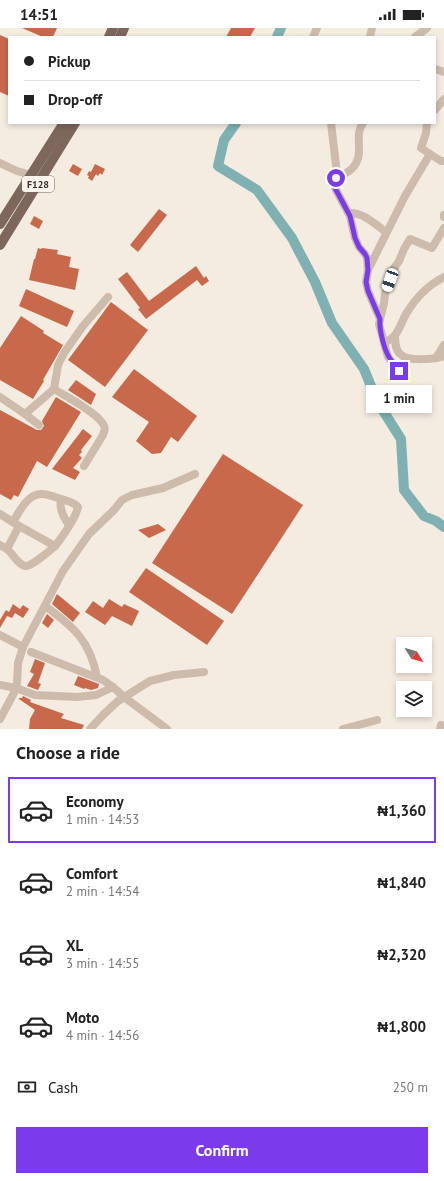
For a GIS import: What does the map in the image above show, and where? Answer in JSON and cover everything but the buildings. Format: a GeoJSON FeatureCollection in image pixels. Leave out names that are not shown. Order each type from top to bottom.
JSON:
{"type":"FeatureCollection","features":[{"type":"Feature","properties":{"kind":"main road","name":"F128"},"geometry":{"type":"LineString","coordinates":[[0,224],[63,124]]}},
{"type":"Feature","properties":{"kind":"main road","name":"F128"},"geometry":{"type":"LineString","coordinates":[[0,245],[74,124]]}},
{"type":"Feature","properties":{"kind":"street"},"geometry":{"type":"LineString","coordinates":[[416,36],[427,28]]}},
{"type":"Feature","properties":{"kind":"street"},"geometry":{"type":"LineString","coordinates":[[436,109],[444,99]]}},
{"type":"Feature","properties":{"kind":"street"},"geometry":{"type":"LineString","coordinates":[[331,124],[337,174],[335,188],[349,213],[355,238],[359,247],[367,258],[368,270],[366,282],[368,291],[380,319]]}},
{"type":"Feature","properties":{"kind":"street"},"geometry":{"type":"LineString","coordinates":[[336,178],[347,173],[355,165],[359,152],[358,133],[362,124]]}},
{"type":"Feature","properties":{"kind":"street"},"geometry":{"type":"LineString","coordinates":[[428,124],[420,148],[441,161],[444,161]]}},
{"type":"Feature","properties":{"kind":"street"},"geometry":{"type":"LineString","coordinates":[[368,270],[405,196],[430,154]]}},
{"type":"Feature","properties":{"kind":"street"},"geometry":{"type":"LineString","coordinates":[[0,163],[16,171],[31,175]]}},
{"type":"Feature","properties":{"kind":"street"},"geometry":{"type":"LineString","coordinates":[[349,213],[362,215],[386,232]]}},
{"type":"Feature","properties":{"kind":"street"},"geometry":{"type":"LineString","coordinates":[[399,371],[388,357],[379,324],[385,294],[393,270],[410,239],[432,248],[444,228]]}},
{"type":"Feature","properties":{"kind":"street"},"geometry":{"type":"LineString","coordinates":[[384,345],[395,336],[406,314],[416,300],[426,290],[444,277]]}},
{"type":"Feature","properties":{"kind":"street"},"geometry":{"type":"LineString","coordinates":[[25,414],[54,389],[58,365],[64,353],[83,326],[108,297]]}},
{"type":"Feature","properties":{"kind":"street"},"geometry":{"type":"LineString","coordinates":[[395,336],[398,350],[401,355],[406,357],[426,359],[440,357],[444,345]]}},
{"type":"Feature","properties":{"kind":"street"},"geometry":{"type":"LineString","coordinates":[[384,345],[398,350]]}},
{"type":"Feature","properties":{"kind":"street"},"geometry":{"type":"LineString","coordinates":[[54,389],[83,407],[101,420],[104,425],[105,429],[103,435],[84,466]]}},
{"type":"Feature","properties":{"kind":"street"},"geometry":{"type":"LineString","coordinates":[[0,397],[39,425]]}},
{"type":"Feature","properties":{"kind":"street"},"geometry":{"type":"LineString","coordinates":[[0,717],[16,688],[18,663],[23,647],[63,571],[80,545],[122,500],[132,495],[163,488],[195,474]]}},
{"type":"Feature","properties":{"kind":"street"},"geometry":{"type":"LineString","coordinates":[[42,494],[61,499],[74,504],[78,508],[75,515],[55,546],[28,566],[20,564],[4,547],[24,505],[31,498],[42,494]]}},
{"type":"Feature","properties":{"kind":"street"},"geometry":{"type":"LineString","coordinates":[[61,499],[60,509],[68,525]]}},
{"type":"Feature","properties":{"kind":"street"},"geometry":{"type":"LineString","coordinates":[[0,514],[55,546]]}},
{"type":"Feature","properties":{"kind":"street"},"geometry":{"type":"LineString","coordinates":[[45,606],[67,622],[79,634],[92,656],[97,677]]}},
{"type":"Feature","properties":{"kind":"street"},"geometry":{"type":"LineString","coordinates":[[0,635],[23,647]]}},
{"type":"Feature","properties":{"kind":"street"},"geometry":{"type":"LineString","coordinates":[[31,652],[103,680],[167,729]]}},
{"type":"Feature","properties":{"kind":"street"},"geometry":{"type":"LineString","coordinates":[[90,729],[104,714],[124,697],[150,681],[174,675],[204,672]]}},
{"type":"Feature","properties":{"kind":"street"},"geometry":{"type":"LineString","coordinates":[[0,685],[16,688],[35,695],[77,697],[96,694],[114,687]]}},
{"type":"Feature","properties":{"kind":"street"},"geometry":{"type":"LineString","coordinates":[[343,729],[377,720]]}},
{"type":"Feature","properties":{"kind":"waterway"},"geometry":{"type":"LineString","coordinates":[[277,36],[281,28]]}},
{"type":"Feature","properties":{"kind":"waterway"},"geometry":{"type":"LineString","coordinates":[[235,124],[224,140],[218,166],[257,190],[292,238],[315,282],[332,323],[364,369],[377,401],[401,439],[404,490],[424,516],[436,521],[444,527]]}},
{"type":"Feature","properties":{"kind":"route"},"geometry":{"type":"LineString","coordinates":[[336,178],[335,188],[350,216],[355,238],[359,247],[367,258],[368,270],[366,282],[369,296],[377,316],[380,319],[379,324],[388,357],[399,371]]}}]}
